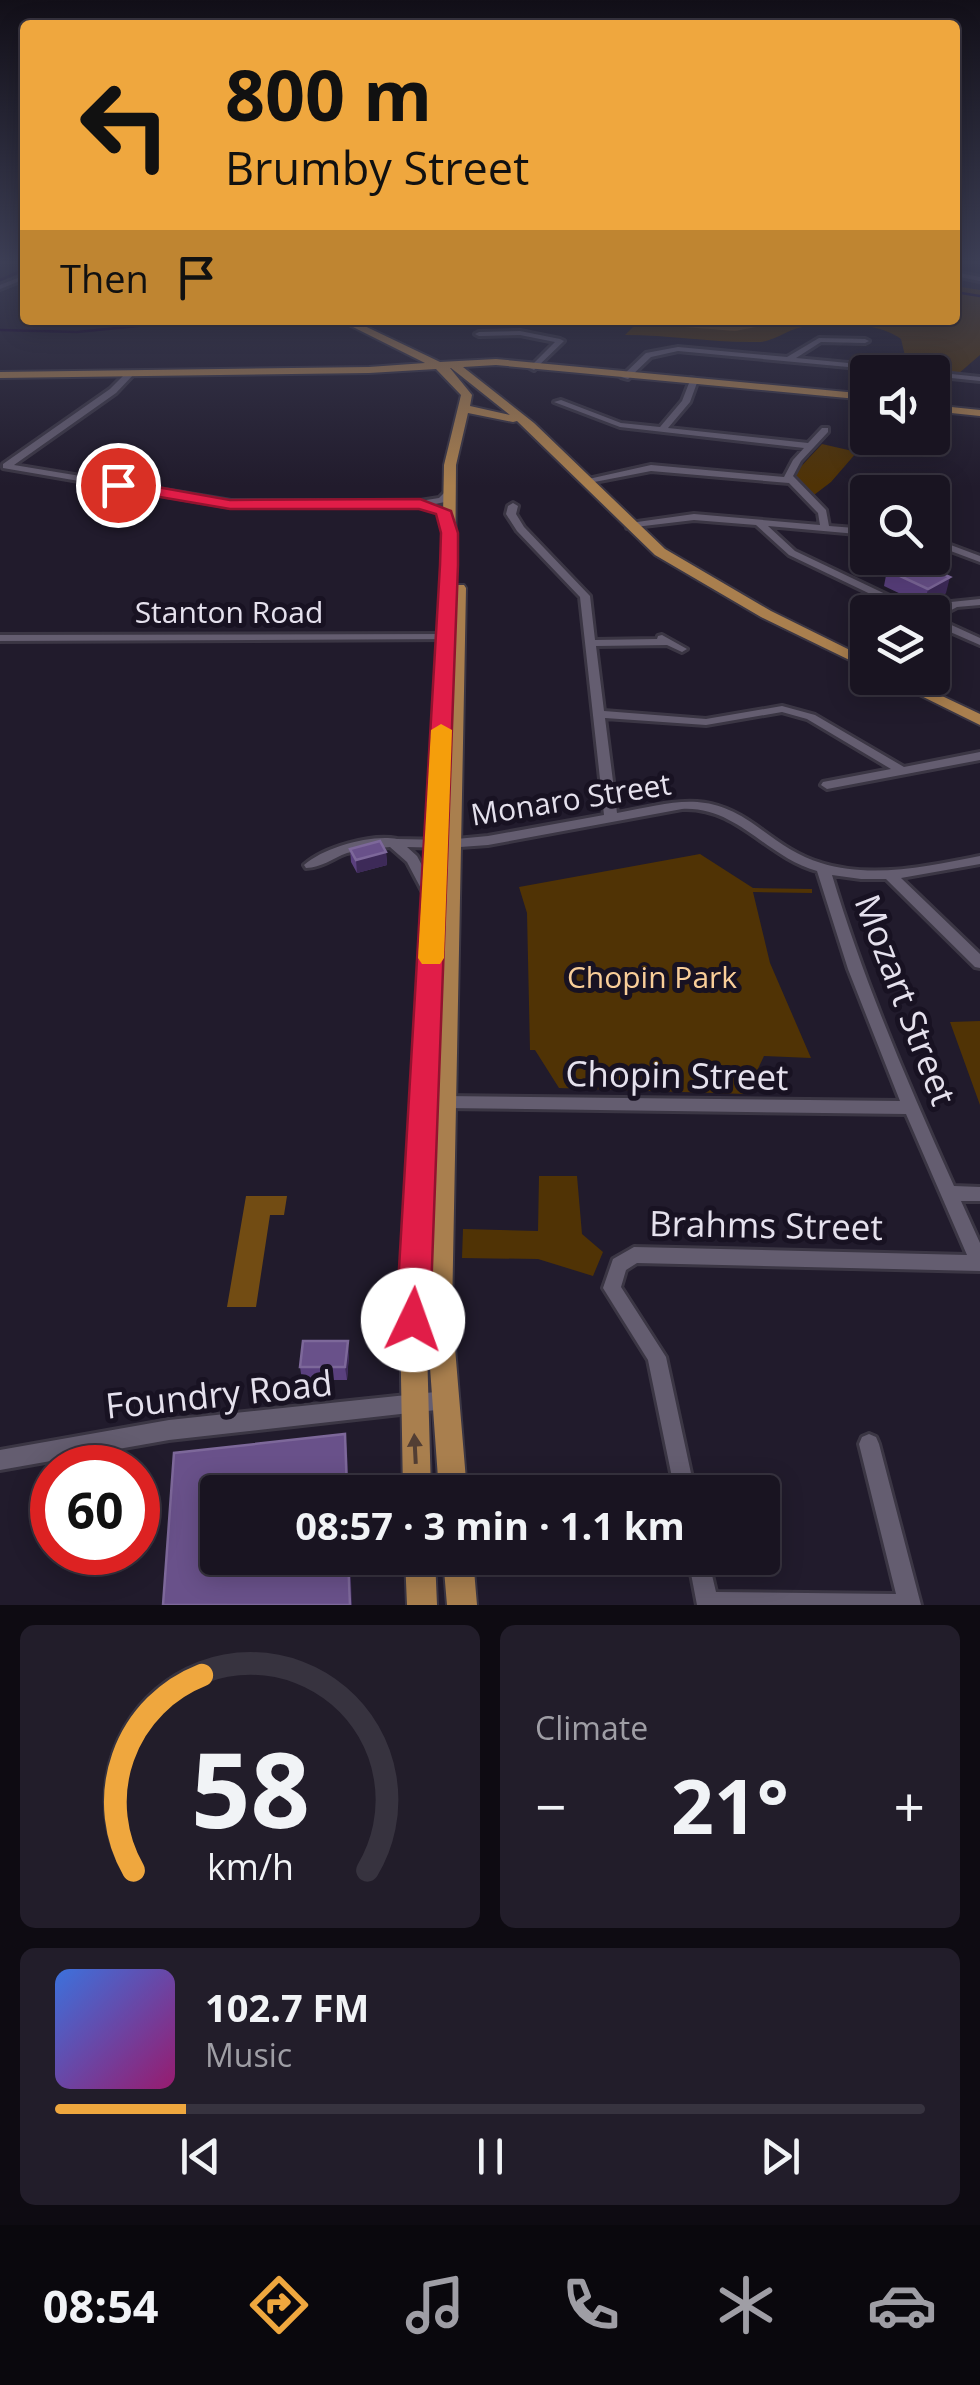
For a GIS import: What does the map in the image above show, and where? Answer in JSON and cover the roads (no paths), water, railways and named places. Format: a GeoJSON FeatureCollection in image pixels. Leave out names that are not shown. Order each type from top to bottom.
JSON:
{"type":"FeatureCollection","features":[{"type":"Feature","properties":{"kind":"main road"},"geometry":{"type":"LineString","coordinates":[[379,337],[418,356],[446,364],[491,364]]}},
{"type":"Feature","properties":{"kind":"main road"},"geometry":{"type":"LineString","coordinates":[[392,337],[446,364],[536,431],[660,552],[850,656]]}},
{"type":"Feature","properties":{"kind":"main road"},"geometry":{"type":"LineString","coordinates":[[399,368],[420,363],[418,356]]}},
{"type":"Feature","properties":{"kind":"main road"},"geometry":{"type":"LineString","coordinates":[[422,371],[446,364]]}},
{"type":"Feature","properties":{"kind":"main road"},"geometry":{"type":"LineString","coordinates":[[369,370],[446,364],[535,366],[850,398]]}},
{"type":"Feature","properties":{"kind":"main road"},"geometry":{"type":"LineString","coordinates":[[452,1475],[440,1312],[445,843],[452,637],[459,480],[471,410],[469,381],[476,370],[491,364]]}},
{"type":"Feature","properties":{"kind":"main road"},"geometry":{"type":"LineString","coordinates":[[0,375],[369,370],[422,371],[469,381]]}},
{"type":"Feature","properties":{"kind":"main road"},"geometry":{"type":"LineString","coordinates":[[471,410],[497,408],[489,396]]}},
{"type":"Feature","properties":{"kind":"main road"},"geometry":{"type":"LineString","coordinates":[[950,408],[980,411]]}},
{"type":"Feature","properties":{"kind":"main road"},"geometry":{"type":"LineString","coordinates":[[471,410],[510,418],[536,431]]}},
{"type":"Feature","properties":{"kind":"main road"},"geometry":{"type":"LineString","coordinates":[[452,637],[452,454],[471,410]]}},
{"type":"Feature","properties":{"kind":"main road"},"geometry":{"type":"LineString","coordinates":[[928,695],[980,720]]}},
{"type":"Feature","properties":{"kind":"main road"},"geometry":{"type":"LineString","coordinates":[[416,1475],[413,1320],[434,896],[445,843]]}},
{"type":"Feature","properties":{"kind":"main road"},"geometry":{"type":"LineString","coordinates":[[421,1575],[422,1605]]}},
{"type":"Feature","properties":{"kind":"main road"},"geometry":{"type":"LineString","coordinates":[[459,1575],[462,1605]]}},
{"type":"Feature","properties":{"kind":"street"},"geometry":{"type":"LineString","coordinates":[[535,366],[561,342],[538,337]]}},
{"type":"Feature","properties":{"kind":"street"},"geometry":{"type":"LineString","coordinates":[[789,359],[819,340],[865,341]]}},
{"type":"Feature","properties":{"kind":"street"},"geometry":{"type":"LineString","coordinates":[[627,376],[648,355],[667,350],[850,365]]}},
{"type":"Feature","properties":{"kind":"street"},"geometry":{"type":"LineString","coordinates":[[130,374],[113,392],[6,466],[230,504],[420,504],[442,500],[450,492]]}},
{"type":"Feature","properties":{"kind":"street"},"geometry":{"type":"LineString","coordinates":[[950,376],[980,379]]}},
{"type":"Feature","properties":{"kind":"street"},"geometry":{"type":"LineString","coordinates":[[662,430],[686,402],[693,382]]}},
{"type":"Feature","properties":{"kind":"street"},"geometry":{"type":"LineString","coordinates":[[558,402],[612,423],[808,446]]}},
{"type":"Feature","properties":{"kind":"street"},"geometry":{"type":"LineString","coordinates":[[747,436],[751,423]]}},
{"type":"Feature","properties":{"kind":"street"},"geometry":{"type":"LineString","coordinates":[[825,430],[788,471],[791,480],[823,512],[825,528]]}},
{"type":"Feature","properties":{"kind":"street"},"geometry":{"type":"LineString","coordinates":[[586,482],[652,468],[791,480]]}},
{"type":"Feature","properties":{"kind":"street"},"geometry":{"type":"LineString","coordinates":[[420,504],[441,508],[450,533]]}},
{"type":"Feature","properties":{"kind":"street"},"geometry":{"type":"LineString","coordinates":[[513,506],[511,514],[520,529],[580,587],[586,605],[611,818]]}},
{"type":"Feature","properties":{"kind":"street"},"geometry":{"type":"LineString","coordinates":[[630,526],[673,517],[850,530]]}},
{"type":"Feature","properties":{"kind":"street"},"geometry":{"type":"LineString","coordinates":[[759,523],[792,553],[880,595]]}},
{"type":"Feature","properties":{"kind":"street"},"geometry":{"type":"LineString","coordinates":[[950,548],[980,559]]}},
{"type":"Feature","properties":{"kind":"street"},"geometry":{"type":"LineString","coordinates":[[950,607],[980,602]]}},
{"type":"Feature","properties":{"kind":"street"},"geometry":{"type":"LineString","coordinates":[[570,606],[586,605]]}},
{"type":"Feature","properties":{"kind":"street"},"geometry":{"type":"LineString","coordinates":[[950,627],[980,642]]}},
{"type":"Feature","properties":{"kind":"street"},"geometry":{"type":"LineString","coordinates":[[656,634],[682,649]]}},
{"type":"Feature","properties":{"kind":"street","name":"Stanton Road"},"geometry":{"type":"LineString","coordinates":[[0,638],[452,637]]}},
{"type":"Feature","properties":{"kind":"street"},"geometry":{"type":"LineString","coordinates":[[592,643],[670,642]]}},
{"type":"Feature","properties":{"kind":"street"},"geometry":{"type":"LineString","coordinates":[[600,714],[706,722],[782,709],[810,718],[901,770]]}},
{"type":"Feature","properties":{"kind":"street"},"geometry":{"type":"LineString","coordinates":[[826,784],[980,756]]}},
{"type":"Feature","properties":{"kind":"street","name":"Monaro Street"},"geometry":{"type":"LineString","coordinates":[[312,865],[329,853],[370,842],[445,843],[687,805],[725,812],[792,856],[822,868],[921,873],[980,860]]}},
{"type":"Feature","properties":{"kind":"street"},"geometry":{"type":"LineString","coordinates":[[391,840],[407,852],[434,896]]}},
{"type":"Feature","properties":{"kind":"street","name":"Mozart Street"},"geometry":{"type":"LineString","coordinates":[[822,868],[847,956],[980,1263]]}},
{"type":"Feature","properties":{"kind":"street"},"geometry":{"type":"LineString","coordinates":[[889,874],[980,963]]}},
{"type":"Feature","properties":{"kind":"street","name":"Chopin Street"},"geometry":{"type":"LineString","coordinates":[[444,1102],[910,1108]]}},
{"type":"Feature","properties":{"kind":"street"},"geometry":{"type":"LineString","coordinates":[[948,1192],[980,1194]]}},
{"type":"Feature","properties":{"kind":"street","name":"Brahms Street"},"geometry":{"type":"LineString","coordinates":[[681,1475],[657,1357],[612,1288],[619,1265],[634,1255],[980,1263]]}},
{"type":"Feature","properties":{"kind":"street","name":"Foundry Road"},"geometry":{"type":"LineString","coordinates":[[0,1460],[169,1430],[446,1400]]}},
{"type":"Feature","properties":{"kind":"street"},"geometry":{"type":"LineString","coordinates":[[702,1575],[708,1604],[908,1605],[870,1444]]}},
{"type":"Feature","properties":{"kind":"park label","name":"Chopin Park"},"geometry":{"type":"Point","coordinates":[652,978]}}]}
